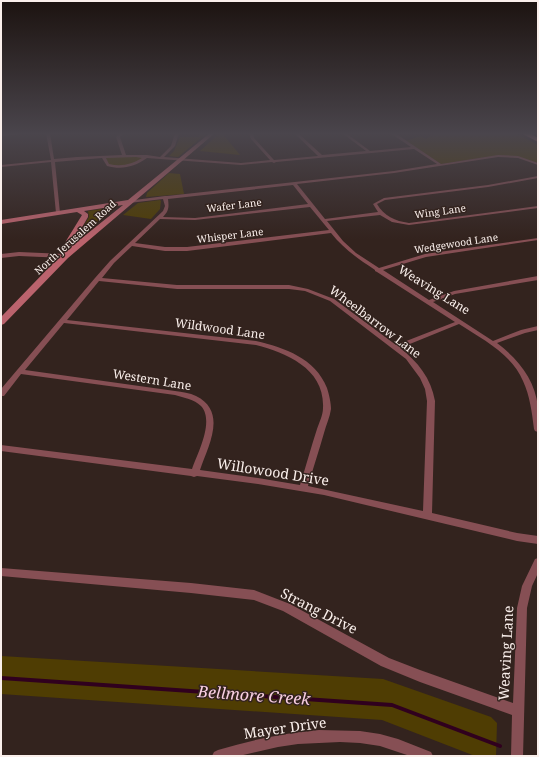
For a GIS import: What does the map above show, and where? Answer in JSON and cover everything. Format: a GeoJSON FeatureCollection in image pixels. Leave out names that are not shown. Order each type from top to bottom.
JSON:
{"type":"FeatureCollection","features":[{"type":"Feature","properties":{"kind":"main road","name":"North Jerusalem Road"},"geometry":{"type":"LineString","coordinates":[[1,322],[65,256],[170,168]]}},
{"type":"Feature","properties":{"kind":"main road"},"geometry":{"type":"LineString","coordinates":[[1,222],[129,202]]}},
{"type":"Feature","properties":{"kind":"main road"},"geometry":{"type":"LineString","coordinates":[[65,256],[70,241],[85,217],[85,214],[78,210]]}},
{"type":"Feature","properties":{"kind":"street"},"geometry":{"type":"LineString","coordinates":[[53,168],[58,213]]}},
{"type":"Feature","properties":{"kind":"street"},"geometry":{"type":"LineString","coordinates":[[129,202],[416,168]]}},
{"type":"Feature","properties":{"kind":"street"},"geometry":{"type":"LineString","coordinates":[[382,213],[375,204],[384,199],[488,186],[538,177]]}},
{"type":"Feature","properties":{"kind":"street","name":"Weaving Lane"},"geometry":{"type":"LineString","coordinates":[[294,183],[332,231],[354,254],[492,342],[513,358],[529,383],[538,429]]}},
{"type":"Feature","properties":{"kind":"street"},"geometry":{"type":"LineString","coordinates":[[1,394],[112,262],[165,212],[167,206],[165,197]]}},
{"type":"Feature","properties":{"kind":"street","name":"Wafer Lane"},"geometry":{"type":"LineString","coordinates":[[159,218],[195,219],[312,205]]}},
{"type":"Feature","properties":{"kind":"street","name":"Wing Lane"},"geometry":{"type":"LineString","coordinates":[[382,213],[394,222],[409,224],[538,207]]}},
{"type":"Feature","properties":{"kind":"street"},"geometry":{"type":"LineString","coordinates":[[324,220],[382,213]]}},
{"type":"Feature","properties":{"kind":"street","name":"Whisper Lane"},"geometry":{"type":"LineString","coordinates":[[131,244],[165,249],[187,249],[332,231]]}},
{"type":"Feature","properties":{"kind":"street","name":"Wedgewood Lane"},"geometry":{"type":"LineString","coordinates":[[377,270],[425,256],[538,239]]}},
{"type":"Feature","properties":{"kind":"street"},"geometry":{"type":"LineString","coordinates":[[1,256],[19,254],[65,256]]}},
{"type":"Feature","properties":{"kind":"street"},"geometry":{"type":"LineString","coordinates":[[429,302],[454,293],[538,278]]}},
{"type":"Feature","properties":{"kind":"street","name":"Wheelbarrow Lane"},"geometry":{"type":"LineString","coordinates":[[97,279],[177,287],[279,286],[306,290],[332,300],[418,367],[430,390],[431,424],[427,516]]}},
{"type":"Feature","properties":{"kind":"street","name":"Wildwood Lane"},"geometry":{"type":"LineString","coordinates":[[63,321],[256,343],[277,348],[304,362],[315,372],[324,385],[327,397],[327,409],[303,489]]}},
{"type":"Feature","properties":{"kind":"street"},"geometry":{"type":"LineString","coordinates":[[395,348],[459,322]]}},
{"type":"Feature","properties":{"kind":"street"},"geometry":{"type":"LineString","coordinates":[[492,342],[523,331],[538,328]]}},
{"type":"Feature","properties":{"kind":"street","name":"Western Lane"},"geometry":{"type":"LineString","coordinates":[[20,372],[175,393],[188,395],[198,399],[208,409],[211,421],[194,474]]}},
{"type":"Feature","properties":{"kind":"street","name":"Willowood Drive"},"geometry":{"type":"LineString","coordinates":[[1,448],[194,474],[258,481],[303,489],[517,537],[538,540]]}},
{"type":"Feature","properties":{"kind":"street","name":"Weaving Lane"},"geometry":{"type":"LineString","coordinates":[[517,752],[522,608],[527,586],[538,562]]}},
{"type":"Feature","properties":{"kind":"street","name":"Strang Drive"},"geometry":{"type":"LineString","coordinates":[[1,572],[191,588],[254,595],[286,607],[392,665],[518,710]]}},
{"type":"Feature","properties":{"kind":"street","name":"Mayer Drive"},"geometry":{"type":"LineString","coordinates":[[218,756],[240,749],[308,737],[345,736],[381,740],[427,756]]}},
{"type":"Feature","properties":{"kind":"shaded area"},"geometry":{"type":"Polygon","coordinates":[[[169,173],[180,174],[184,194],[146,197],[147,193],[169,173]]]}},
{"type":"Feature","properties":{"kind":"shaded area"},"geometry":{"type":"Polygon","coordinates":[[[160,200],[160,209],[151,219],[123,215],[138,203],[160,200]]]}},
{"type":"Feature","properties":{"kind":"shaded area"},"geometry":{"type":"Polygon","coordinates":[[[114,207],[75,242],[89,217],[88,211],[114,207]]]}},
{"type":"Feature","properties":{"kind":"shaded area"},"geometry":{"type":"Polygon","coordinates":[[[1,656],[383,679],[491,717],[497,723],[496,756],[475,756],[382,720],[1,694],[1,656]]]}},
{"type":"Feature","properties":{"kind":"waterway","name":"Bellmore Creek"},"geometry":{"type":"LineString","coordinates":[[1,678],[392,705],[500,746]]}}]}
